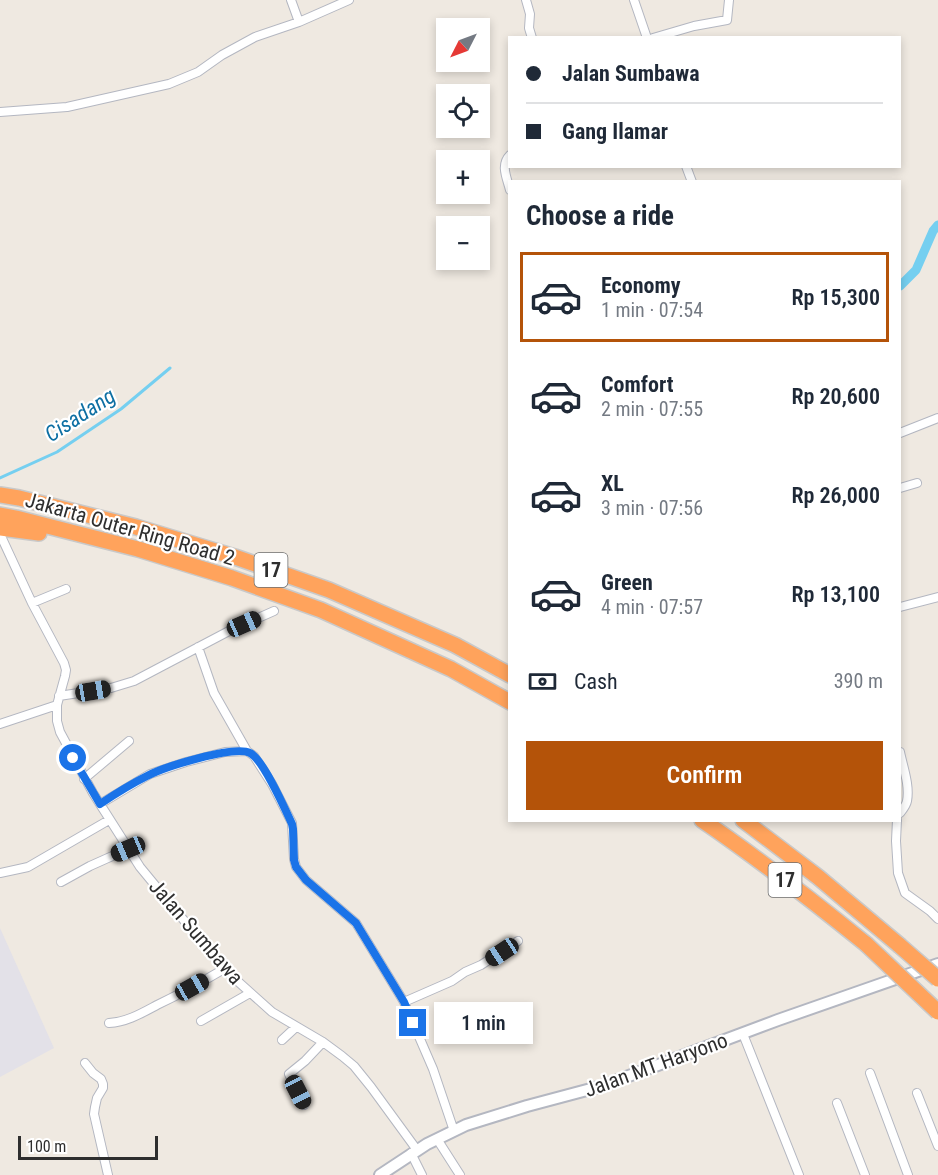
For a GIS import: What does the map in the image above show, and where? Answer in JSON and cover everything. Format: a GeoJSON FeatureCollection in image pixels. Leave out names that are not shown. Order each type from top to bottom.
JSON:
{"type":"FeatureCollection","features":[{"type":"Feature","properties":{"kind":"highway","name":"Jakarta Outer Ring Road 2"},"geometry":{"type":"LineString","coordinates":[[0,495],[136,527],[329,590],[454,645],[508,674]]}},
{"type":"Feature","properties":{"kind":"highway","name":"Jakarta Outer Ring Road 2"},"geometry":{"type":"LineString","coordinates":[[0,515],[7,527],[138,549],[232,578],[321,610],[451,669],[508,701]]}},
{"type":"Feature","properties":{"kind":"highway","name":"17"},"geometry":{"type":"LineString","coordinates":[[705,822],[808,897],[866,944],[938,1012]]}},
{"type":"Feature","properties":{"kind":"highway","name":"17"},"geometry":{"type":"LineString","coordinates":[[746,822],[818,877],[938,979]]}},
{"type":"Feature","properties":{"kind":"main road","name":"Jalan MT Haryono"},"geometry":{"type":"LineString","coordinates":[[380,1175],[437,1139],[481,1120],[602,1086],[938,964]]}},
{"type":"Feature","properties":{"kind":"street"},"geometry":{"type":"LineString","coordinates":[[291,0],[299,22]]}},
{"type":"Feature","properties":{"kind":"street"},"geometry":{"type":"LineString","coordinates":[[0,112],[67,106],[169,84],[198,72],[250,39],[299,22],[349,0]]}},
{"type":"Feature","properties":{"kind":"street"},"geometry":{"type":"LineString","coordinates":[[526,0],[530,14],[532,36]]}},
{"type":"Feature","properties":{"kind":"street"},"geometry":{"type":"LineString","coordinates":[[634,0],[646,36]]}},
{"type":"Feature","properties":{"kind":"street"},"geometry":{"type":"LineString","coordinates":[[660,36],[694,26],[728,20],[729,0]]}},
{"type":"Feature","properties":{"kind":"street"},"geometry":{"type":"LineString","coordinates":[[508,157],[504,166],[508,182]]}},
{"type":"Feature","properties":{"kind":"street"},"geometry":{"type":"LineString","coordinates":[[901,433],[938,418]]}},
{"type":"Feature","properties":{"kind":"street"},"geometry":{"type":"LineString","coordinates":[[901,489],[917,483]]}},
{"type":"Feature","properties":{"kind":"street","name":"Jalan Sumbawa"},"geometry":{"type":"LineString","coordinates":[[7,527],[32,603],[64,663],[65,673],[57,705],[60,732],[84,779],[128,849],[156,888],[224,969],[272,1012],[323,1042],[358,1071],[414,1152],[422,1175]]}},
{"type":"Feature","properties":{"kind":"street"},"geometry":{"type":"LineString","coordinates":[[32,603],[66,589]]}},
{"type":"Feature","properties":{"kind":"street"},"geometry":{"type":"LineString","coordinates":[[901,607],[938,597]]}},
{"type":"Feature","properties":{"kind":"street"},"geometry":{"type":"LineString","coordinates":[[59,696],[111,688],[134,681],[229,631],[274,611]]}},
{"type":"Feature","properties":{"kind":"street"},"geometry":{"type":"LineString","coordinates":[[198,647],[214,693],[247,751],[260,762],[292,824],[294,864],[303,876],[357,924],[404,1002],[432,1069],[454,1131]]}},
{"type":"Feature","properties":{"kind":"street"},"geometry":{"type":"LineString","coordinates":[[0,724],[57,705]]}},
{"type":"Feature","properties":{"kind":"street"},"geometry":{"type":"LineString","coordinates":[[84,779],[129,741]]}},
{"type":"Feature","properties":{"kind":"street"},"geometry":{"type":"LineString","coordinates":[[100,804],[150,774],[225,752],[247,751]]}},
{"type":"Feature","properties":{"kind":"street"},"geometry":{"type":"LineString","coordinates":[[901,811],[907,802],[906,777],[902,766]]}},
{"type":"Feature","properties":{"kind":"street"},"geometry":{"type":"LineString","coordinates":[[0,873],[28,867],[110,819]]}},
{"type":"Feature","properties":{"kind":"street"},"geometry":{"type":"LineString","coordinates":[[897,822],[898,873],[905,893],[938,919]]}},
{"type":"Feature","properties":{"kind":"street"},"geometry":{"type":"LineString","coordinates":[[61,882],[128,849]]}},
{"type":"Feature","properties":{"kind":"street"},"geometry":{"type":"LineString","coordinates":[[404,1002],[452,981],[518,941]]}},
{"type":"Feature","properties":{"kind":"street"},"geometry":{"type":"LineString","coordinates":[[109,1023],[135,1017],[224,969]]}},
{"type":"Feature","properties":{"kind":"street"},"geometry":{"type":"LineString","coordinates":[[201,1021],[250,993]]}},
{"type":"Feature","properties":{"kind":"street"},"geometry":{"type":"LineString","coordinates":[[282,1040],[296,1027]]}},
{"type":"Feature","properties":{"kind":"street"},"geometry":{"type":"LineString","coordinates":[[743,1034],[799,1175]]}},
{"type":"Feature","properties":{"kind":"street"},"geometry":{"type":"LineString","coordinates":[[304,1105],[289,1074],[323,1042]]}},
{"type":"Feature","properties":{"kind":"street"},"geometry":{"type":"LineString","coordinates":[[85,1063],[103,1084],[94,1114],[108,1175]]}},
{"type":"Feature","properties":{"kind":"street"},"geometry":{"type":"LineString","coordinates":[[870,1073],[908,1175]]}},
{"type":"Feature","properties":{"kind":"street"},"geometry":{"type":"LineString","coordinates":[[917,1093],[938,1146]]}},
{"type":"Feature","properties":{"kind":"street"},"geometry":{"type":"LineString","coordinates":[[837,1103],[865,1175]]}},
{"type":"Feature","properties":{"kind":"street"},"geometry":{"type":"LineString","coordinates":[[437,1139],[460,1175]]}},
{"type":"Feature","properties":{"kind":"shaded area"},"geometry":{"type":"Polygon","coordinates":[[[0,928],[54,1048],[0,1077],[0,928]]]}},
{"type":"Feature","properties":{"kind":"waterway"},"geometry":{"type":"LineString","coordinates":[[901,285],[916,270],[933,231],[938,225]]}},
{"type":"Feature","properties":{"kind":"waterway","name":"Cisadang"},"geometry":{"type":"LineString","coordinates":[[0,478],[57,452],[121,409],[170,368]]}},
{"type":"Feature","properties":{"kind":"route"},"geometry":{"type":"LineString","coordinates":[[73,758],[100,804],[150,774],[186,762],[225,752],[247,751],[255,756],[292,824],[294,864],[306,880],[356,923],[404,1002],[413,1023]]}}]}
